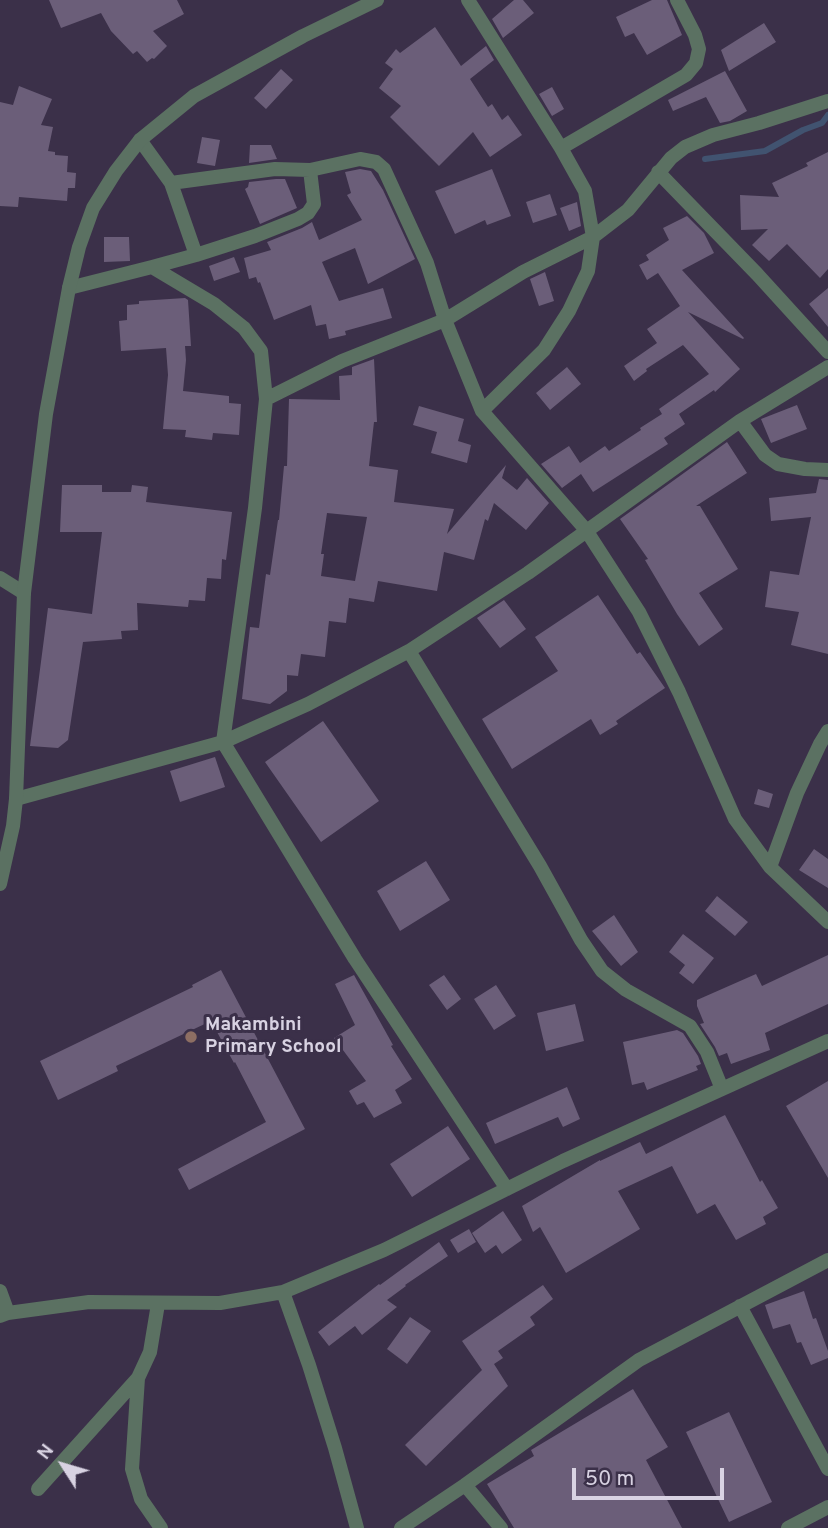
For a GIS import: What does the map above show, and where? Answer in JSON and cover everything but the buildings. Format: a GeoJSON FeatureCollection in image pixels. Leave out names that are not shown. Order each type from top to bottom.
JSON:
{"type":"FeatureCollection","features":[{"type":"Feature","properties":{"kind":"street"},"geometry":{"type":"LineString","coordinates":[[0,884],[16,799],[23,593],[46,414],[69,288],[79,247],[93,208],[140,139],[194,96],[303,36],[377,0]]}},
{"type":"Feature","properties":{"kind":"street"},"geometry":{"type":"LineString","coordinates":[[468,0],[585,191],[593,237],[588,271],[569,311],[544,350],[482,411]]}},
{"type":"Feature","properties":{"kind":"street"},"geometry":{"type":"LineString","coordinates":[[561,148],[686,75],[696,63],[699,50],[695,35],[677,0]]}},
{"type":"Feature","properties":{"kind":"street"},"geometry":{"type":"LineString","coordinates":[[267,399],[342,361],[445,320],[523,272],[593,237],[628,210],[658,172],[685,147],[713,135],[828,101]]}},
{"type":"Feature","properties":{"kind":"street"},"geometry":{"type":"LineString","coordinates":[[140,139],[171,183],[196,255]]}},
{"type":"Feature","properties":{"kind":"street"},"geometry":{"type":"LineString","coordinates":[[171,183],[275,169],[310,170],[360,159],[376,162],[384,169],[427,263],[445,320],[482,411],[586,530],[639,612],[679,692],[735,819],[770,867],[828,922]]}},
{"type":"Feature","properties":{"kind":"street"},"geometry":{"type":"LineString","coordinates":[[69,288],[196,255],[298,219],[314,204],[310,170]]}},
{"type":"Feature","properties":{"kind":"street"},"geometry":{"type":"LineString","coordinates":[[658,172],[828,352]]}},
{"type":"Feature","properties":{"kind":"street"},"geometry":{"type":"LineString","coordinates":[[152,267],[214,304],[244,328],[261,351],[267,399],[223,742],[355,959],[507,1189]]}},
{"type":"Feature","properties":{"kind":"street"},"geometry":{"type":"LineString","coordinates":[[16,799],[223,742],[308,704],[410,650],[528,573],[740,421],[828,367]]}},
{"type":"Feature","properties":{"kind":"street"},"geometry":{"type":"LineString","coordinates":[[740,421],[765,455],[778,464],[828,470]]}},
{"type":"Feature","properties":{"kind":"street"},"geometry":{"type":"LineString","coordinates":[[0,578],[23,593]]}},
{"type":"Feature","properties":{"kind":"street"},"geometry":{"type":"LineString","coordinates":[[410,650],[540,866],[581,940],[602,971],[626,990],[690,1026],[707,1052],[722,1089]]}},
{"type":"Feature","properties":{"kind":"street"},"geometry":{"type":"LineString","coordinates":[[770,867],[797,793],[828,731]]}},
{"type":"Feature","properties":{"kind":"street"},"geometry":{"type":"LineString","coordinates":[[0,1291],[4,1315],[89,1302],[220,1303],[283,1292],[384,1250],[563,1161],[828,1041]]}},
{"type":"Feature","properties":{"kind":"street"},"geometry":{"type":"LineString","coordinates":[[401,1528],[639,1360],[828,1260]]}},
{"type":"Feature","properties":{"kind":"street"},"geometry":{"type":"LineString","coordinates":[[283,1292],[309,1365],[357,1528]]}},
{"type":"Feature","properties":{"kind":"street"},"geometry":{"type":"LineString","coordinates":[[38,1489],[138,1378],[150,1352],[158,1304]]}},
{"type":"Feature","properties":{"kind":"street"},"geometry":{"type":"LineString","coordinates":[[740,1306],[828,1469]]}},
{"type":"Feature","properties":{"kind":"street"},"geometry":{"type":"LineString","coordinates":[[138,1378],[132,1469],[141,1499],[161,1528]]}},
{"type":"Feature","properties":{"kind":"street"},"geometry":{"type":"LineString","coordinates":[[465,1485],[501,1528]]}},
{"type":"Feature","properties":{"kind":"street"},"geometry":{"type":"LineString","coordinates":[[788,1528],[828,1507]]}},
{"type":"Feature","properties":{"kind":"waterway"},"geometry":{"type":"LineString","coordinates":[[705,159],[765,151],[822,123],[828,115]]}},
{"type":"Feature","properties":{"kind":"place","name":"Makambini Primary School"},"geometry":{"type":"Point","coordinates":[191,1037]}}]}
